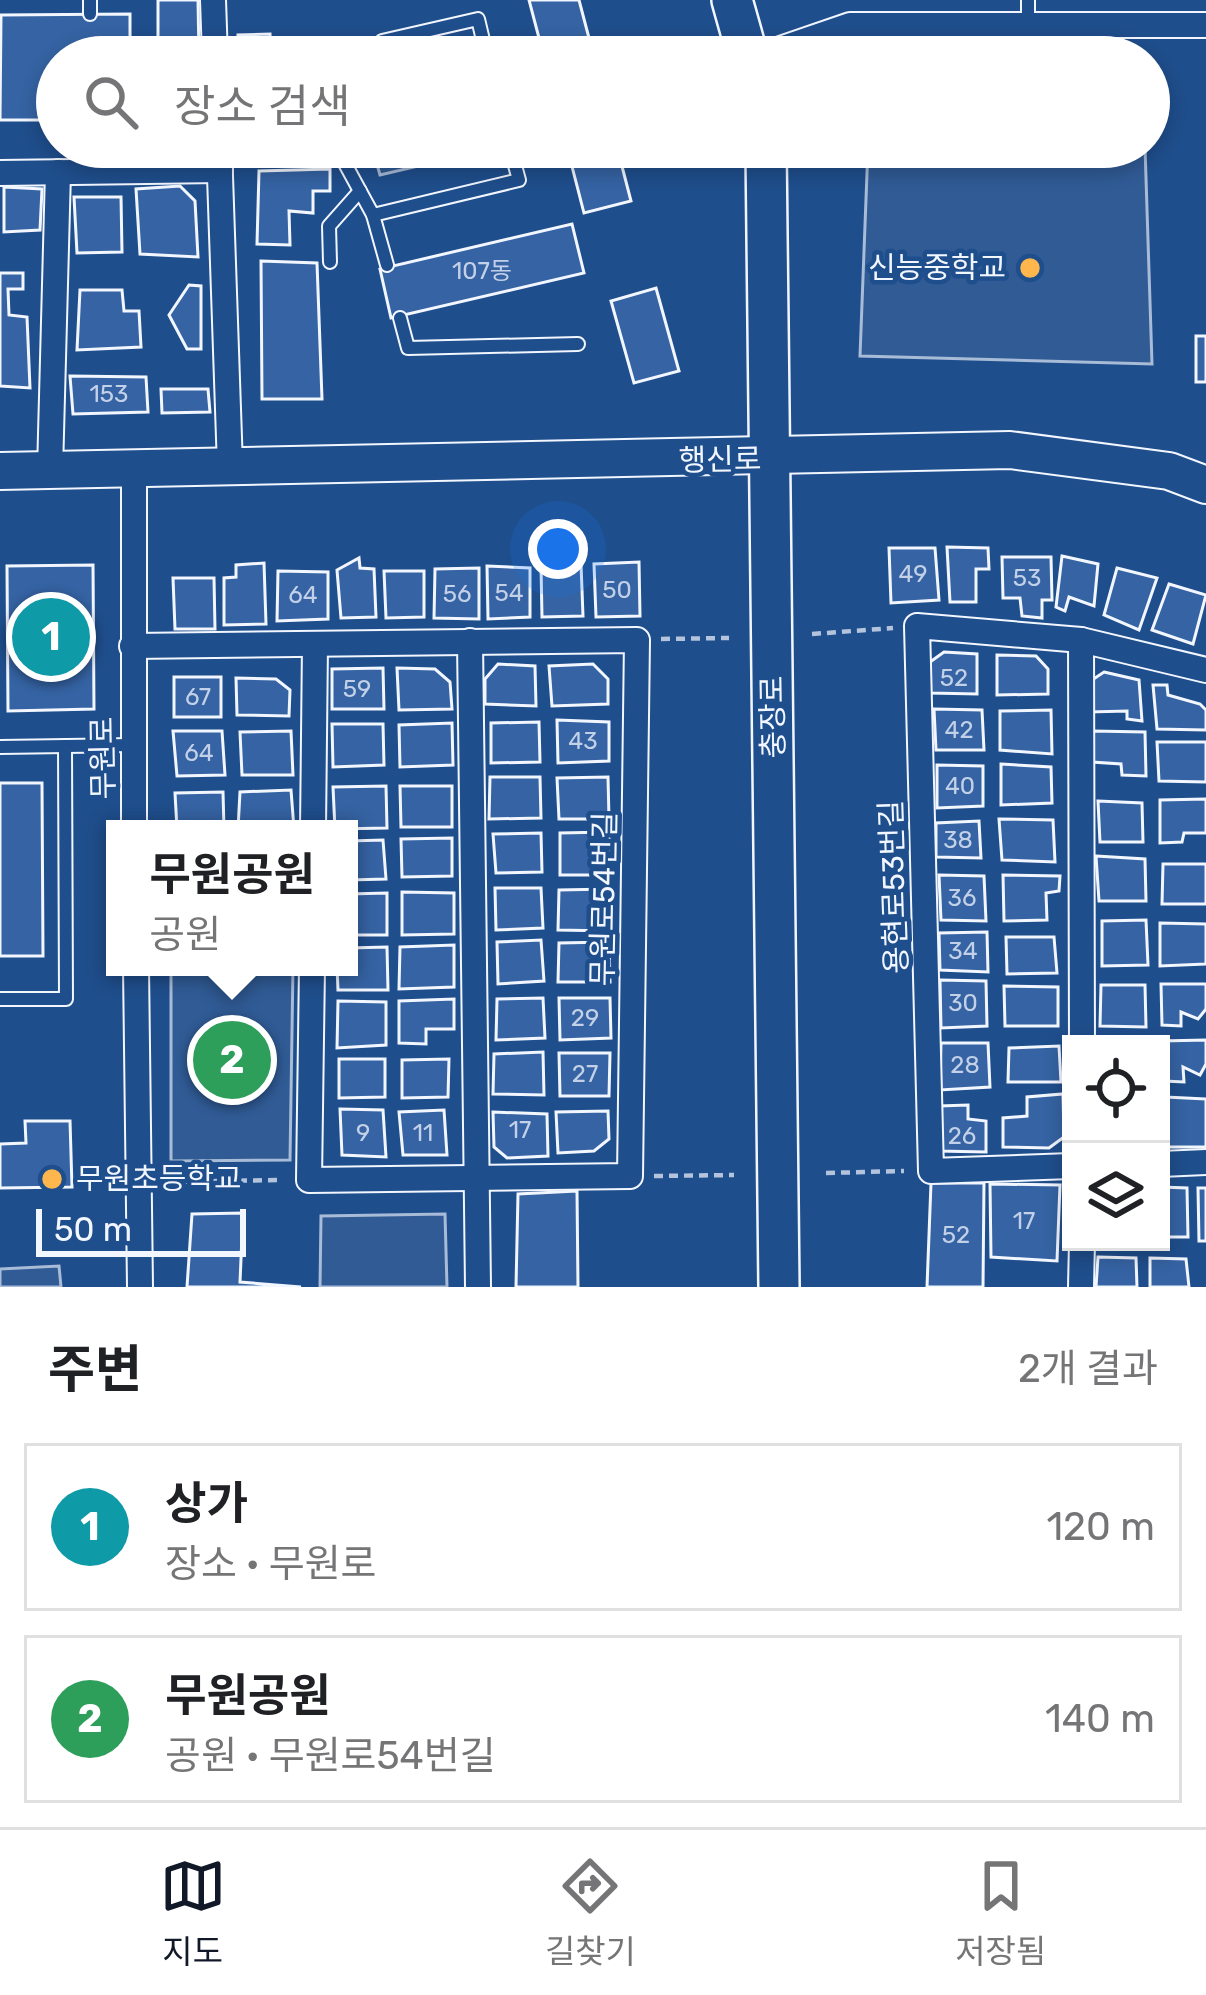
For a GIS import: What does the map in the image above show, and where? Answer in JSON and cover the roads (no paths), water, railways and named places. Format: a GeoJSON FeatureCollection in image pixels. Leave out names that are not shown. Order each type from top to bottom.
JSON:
{"type":"FeatureCollection","features":[{"type":"Feature","properties":{"kind":"main road"},"geometry":{"type":"LineString","coordinates":[[732,0],[745,36]]}},
{"type":"Feature","properties":{"kind":"main road","name":"충장로"},"geometry":{"type":"LineString","coordinates":[[766,168],[779,1287]]}},
{"type":"Feature","properties":{"kind":"main road","name":"행신로"},"geometry":{"type":"LineString","coordinates":[[0,471],[769,459],[1010,450],[1169,471],[1206,485]]}},
{"type":"Feature","properties":{"kind":"street"},"geometry":{"type":"LineString","coordinates":[[213,0],[214,36]]}},
{"type":"Feature","properties":{"kind":"street"},"geometry":{"type":"LineString","coordinates":[[817,36],[850,25],[1028,12],[1206,25]]}},
{"type":"Feature","properties":{"kind":"street"},"geometry":{"type":"LineString","coordinates":[[0,173],[67,168]]}},
{"type":"Feature","properties":{"kind":"street"},"geometry":{"type":"LineString","coordinates":[[219,168],[230,467]]}},
{"type":"Feature","properties":{"kind":"street"},"geometry":{"type":"LineString","coordinates":[[50,471],[58,172]]}},
{"type":"Feature","properties":{"kind":"street","name":"무원로"},"geometry":{"type":"LineString","coordinates":[[134,471],[134,820]]}},
{"type":"Feature","properties":{"kind":"street","name":"용현로53번길"},"geometry":{"type":"LineString","coordinates":[[1062,1166],[931,1171],[917,626],[1081,640]]}},
{"type":"Feature","properties":{"kind":"street","name":"무원로54번길"},"geometry":{"type":"LineString","coordinates":[[470,641],[637,640],[630,1176],[479,1178]]}},
{"type":"Feature","properties":{"kind":"street"},"geometry":{"type":"LineString","coordinates":[[1082,1035],[1081,640],[1206,670]]}},
{"type":"Feature","properties":{"kind":"street"},"geometry":{"type":"LineString","coordinates":[[132,646],[470,641],[478,1287]]}},
{"type":"Feature","properties":{"kind":"street"},"geometry":{"type":"LineString","coordinates":[[313,820],[316,644]]}},
{"type":"Feature","properties":{"kind":"street"},"geometry":{"type":"LineString","coordinates":[[136,976],[140,1287]]}},
{"type":"Feature","properties":{"kind":"street"},"geometry":{"type":"LineString","coordinates":[[311,976],[309,1180],[479,1178]]}},
{"type":"Feature","properties":{"kind":"street"},"geometry":{"type":"LineString","coordinates":[[1170,1164],[1206,1162]]}},
{"type":"Feature","properties":{"kind":"street"},"geometry":{"type":"LineString","coordinates":[[1081,1287],[1082,1251]]}},
{"type":"Feature","properties":{"kind":"lane"},"geometry":{"type":"LineString","coordinates":[[404,36],[478,19],[482,36]]}},
{"type":"Feature","properties":{"kind":"lane"},"geometry":{"type":"LineString","coordinates":[[347,168],[373,215],[387,265]]}},
{"type":"Feature","properties":{"kind":"lane"},"geometry":{"type":"LineString","coordinates":[[373,215],[519,180],[516,168]]}},
{"type":"Feature","properties":{"kind":"lane"},"geometry":{"type":"LineString","coordinates":[[330,262],[329,226],[360,191]]}},
{"type":"Feature","properties":{"kind":"lane"},"geometry":{"type":"LineString","coordinates":[[400,318],[408,348],[578,344]]}},
{"type":"Feature","properties":{"kind":"lane"},"geometry":{"type":"LineString","coordinates":[[0,999],[66,999],[65,746]]}},
{"type":"Feature","properties":{"kind":"lane"},"geometry":{"type":"LineString","coordinates":[[0,747],[133,746]]}},
{"type":"Feature","properties":{"kind":"place","name":"신능중학교"},"geometry":{"type":"Point","coordinates":[1030,268]}},
{"type":"Feature","properties":{"kind":"place","name":"상가"},"geometry":{"type":"Point","coordinates":[51,637]}},
{"type":"Feature","properties":{"kind":"place","name":"무원공원"},"geometry":{"type":"Point","coordinates":[232,1060]}},
{"type":"Feature","properties":{"kind":"place","name":"무원초등학교"},"geometry":{"type":"Point","coordinates":[52,1179]}}]}
